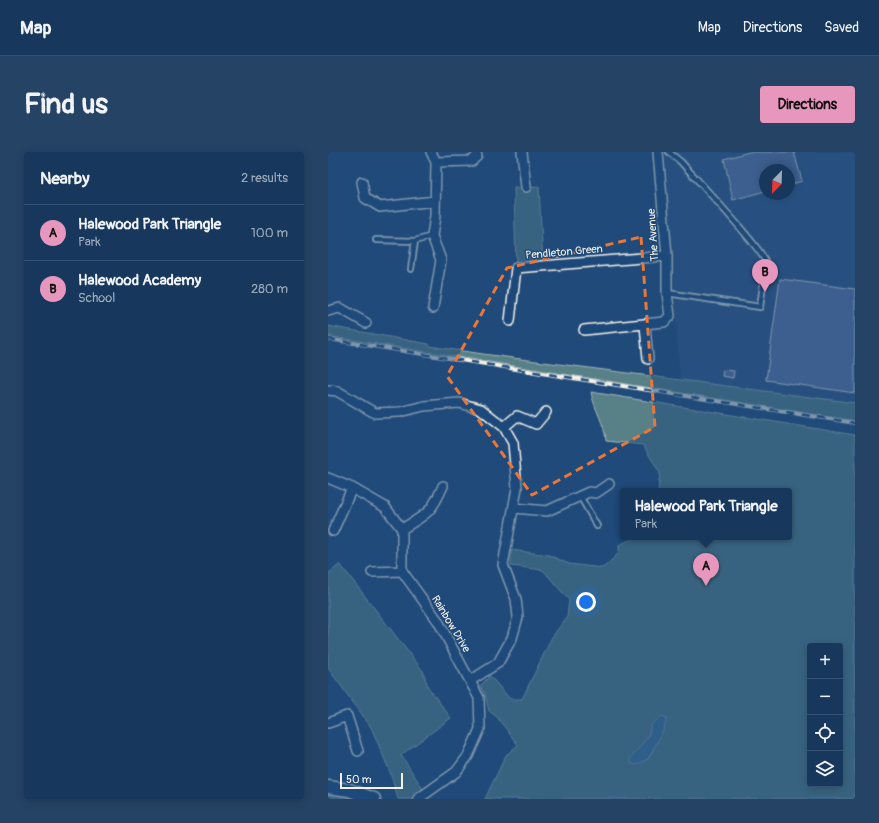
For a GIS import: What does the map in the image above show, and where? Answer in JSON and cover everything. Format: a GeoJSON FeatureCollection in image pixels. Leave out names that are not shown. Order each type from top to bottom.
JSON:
{"type":"FeatureCollection","features":[{"type":"Feature","properties":{"kind":"street"},"geometry":{"type":"LineString","coordinates":[[432,152],[436,162],[435,216],[432,236],[441,260],[433,308]]}},
{"type":"Feature","properties":{"kind":"street"},"geometry":{"type":"LineString","coordinates":[[522,152],[526,187]]}},
{"type":"Feature","properties":{"kind":"street","name":"The Avenue"},"geometry":{"type":"LineString","coordinates":[[645,325],[664,322],[670,316],[667,293],[667,256],[658,152]]}},
{"type":"Feature","properties":{"kind":"street"},"geometry":{"type":"LineString","coordinates":[[436,162],[472,161],[477,156]]}},
{"type":"Feature","properties":{"kind":"street"},"geometry":{"type":"LineString","coordinates":[[362,182],[365,198],[380,207],[435,201]]}},
{"type":"Feature","properties":{"kind":"street","name":"Pendleton Green"},"geometry":{"type":"LineString","coordinates":[[510,321],[516,268],[667,256]]}},
{"type":"Feature","properties":{"kind":"street"},"geometry":{"type":"LineString","coordinates":[[328,311],[340,308],[366,323]]}},
{"type":"Feature","properties":{"kind":"street"},"geometry":{"type":"LineString","coordinates":[[584,330],[645,325],[648,359]]}},
{"type":"Feature","properties":{"kind":"street"},"geometry":{"type":"LineString","coordinates":[[328,390],[337,391],[375,413],[400,412],[424,406],[459,403],[481,409],[504,427],[513,443],[518,488],[502,565],[516,599],[518,617],[512,638],[498,663],[470,681]]}},
{"type":"Feature","properties":{"kind":"street"},"geometry":{"type":"LineString","coordinates":[[504,427],[517,416],[536,424],[546,412]]}},
{"type":"Feature","properties":{"kind":"street"},"geometry":{"type":"LineString","coordinates":[[328,478],[352,488],[385,507],[402,529],[402,571],[372,572]]}},
{"type":"Feature","properties":{"kind":"street"},"geometry":{"type":"LineString","coordinates":[[514,508],[547,511],[589,492],[596,493],[609,484]]}},
{"type":"Feature","properties":{"kind":"street"},"geometry":{"type":"LineString","coordinates":[[402,529],[429,512],[435,504],[443,486]]}},
{"type":"Feature","properties":{"kind":"street"},"geometry":{"type":"LineString","coordinates":[[333,532],[352,488]]}},
{"type":"Feature","properties":{"kind":"street","name":"Rainbow Drive"},"geometry":{"type":"LineString","coordinates":[[402,571],[438,621],[479,698],[480,729],[468,756],[456,772],[418,799]]}},
{"type":"Feature","properties":{"kind":"street"},"geometry":{"type":"LineString","coordinates":[[328,723],[347,716],[358,751]]}},
{"type":"Feature","properties":{"kind":"street"},"geometry":{"type":"LineString","coordinates":[[328,787],[349,790],[374,799]]}},
{"type":"Feature","properties":{"kind":"lane"},"geometry":{"type":"LineString","coordinates":[[667,293],[760,307],[766,263],[763,256],[750,240],[681,162],[669,152]]}},
{"type":"Feature","properties":{"kind":"lane"},"geometry":{"type":"LineString","coordinates":[[376,240],[414,241],[432,236]]}},
{"type":"Feature","properties":{"kind":"lane"},"geometry":{"type":"LineString","coordinates":[[411,269],[414,241]]}},
{"type":"Feature","properties":{"kind":"lane"},"geometry":{"type":"LineString","coordinates":[[580,496],[597,526]]}},
{"type":"Feature","properties":{"kind":"highlighted area"},"geometry":{"type":"Polygon","coordinates":[[[641,237],[655,427],[532,495],[447,376],[507,268],[641,237]]]}},
{"type":"Feature","properties":{"kind":"shaded area"},"geometry":{"type":"Polygon","coordinates":[[[665,152],[855,152],[855,403],[680,380],[665,152]]]}},
{"type":"Feature","properties":{"kind":"shaded area"},"geometry":{"type":"Polygon","coordinates":[[[662,716],[667,718],[663,731],[648,759],[636,765],[631,763],[630,759],[648,737],[651,725],[662,716]]]}},
{"type":"Feature","properties":{"kind":"green space"},"geometry":{"type":"Polygon","coordinates":[[[539,187],[543,265],[516,268],[514,188],[539,187]]]}},
{"type":"Feature","properties":{"kind":"green space"},"geometry":{"type":"Polygon","coordinates":[[[328,326],[429,344],[429,346],[483,354],[855,403],[855,421],[328,336],[328,326]]]}},
{"type":"Feature","properties":{"kind":"green space"},"geometry":{"type":"Polygon","coordinates":[[[591,392],[855,435],[855,799],[485,799],[506,755],[518,745],[497,717],[489,711],[485,694],[480,686],[490,676],[510,699],[522,699],[552,637],[567,617],[569,600],[543,570],[511,566],[511,550],[549,555],[569,564],[603,568],[619,553],[619,545],[630,540],[792,540],[792,488],[658,488],[660,473],[643,445],[606,441],[591,392]]]}},
{"type":"Feature","properties":{"kind":"green space"},"geometry":{"type":"Polygon","coordinates":[[[340,564],[423,671],[428,687],[451,718],[401,755],[423,789],[412,799],[398,799],[390,772],[371,727],[328,668],[328,574],[340,564]]]}},
{"type":"Feature","properties":{"kind":"green space"},"geometry":{"type":"Polygon","coordinates":[[[328,788],[371,799],[328,799],[328,788]]]}},
{"type":"Feature","properties":{"kind":"building"},"geometry":{"type":"Polygon","coordinates":[[[749,152],[794,152],[802,181],[795,183],[795,164],[759,164],[759,193],[733,200],[724,159],[749,152]]]}},
{"type":"Feature","properties":{"kind":"building"},"geometry":{"type":"Polygon","coordinates":[[[780,279],[855,289],[855,393],[766,380],[780,279]]]}},
{"type":"Feature","properties":{"kind":"building"},"geometry":{"type":"Polygon","coordinates":[[[723,370],[734,371],[733,378],[722,376],[723,370]]]}},
{"type":"Feature","properties":{"kind":"railway"},"geometry":{"type":"LineString","coordinates":[[328,339],[855,423]]}},
{"type":"Feature","properties":{"kind":"place","name":"Halewood Academy"},"geometry":{"type":"Point","coordinates":[765,292]}},
{"type":"Feature","properties":{"kind":"place","name":"Halewood Park Triangle"},"geometry":{"type":"Point","coordinates":[706,586]}}]}
